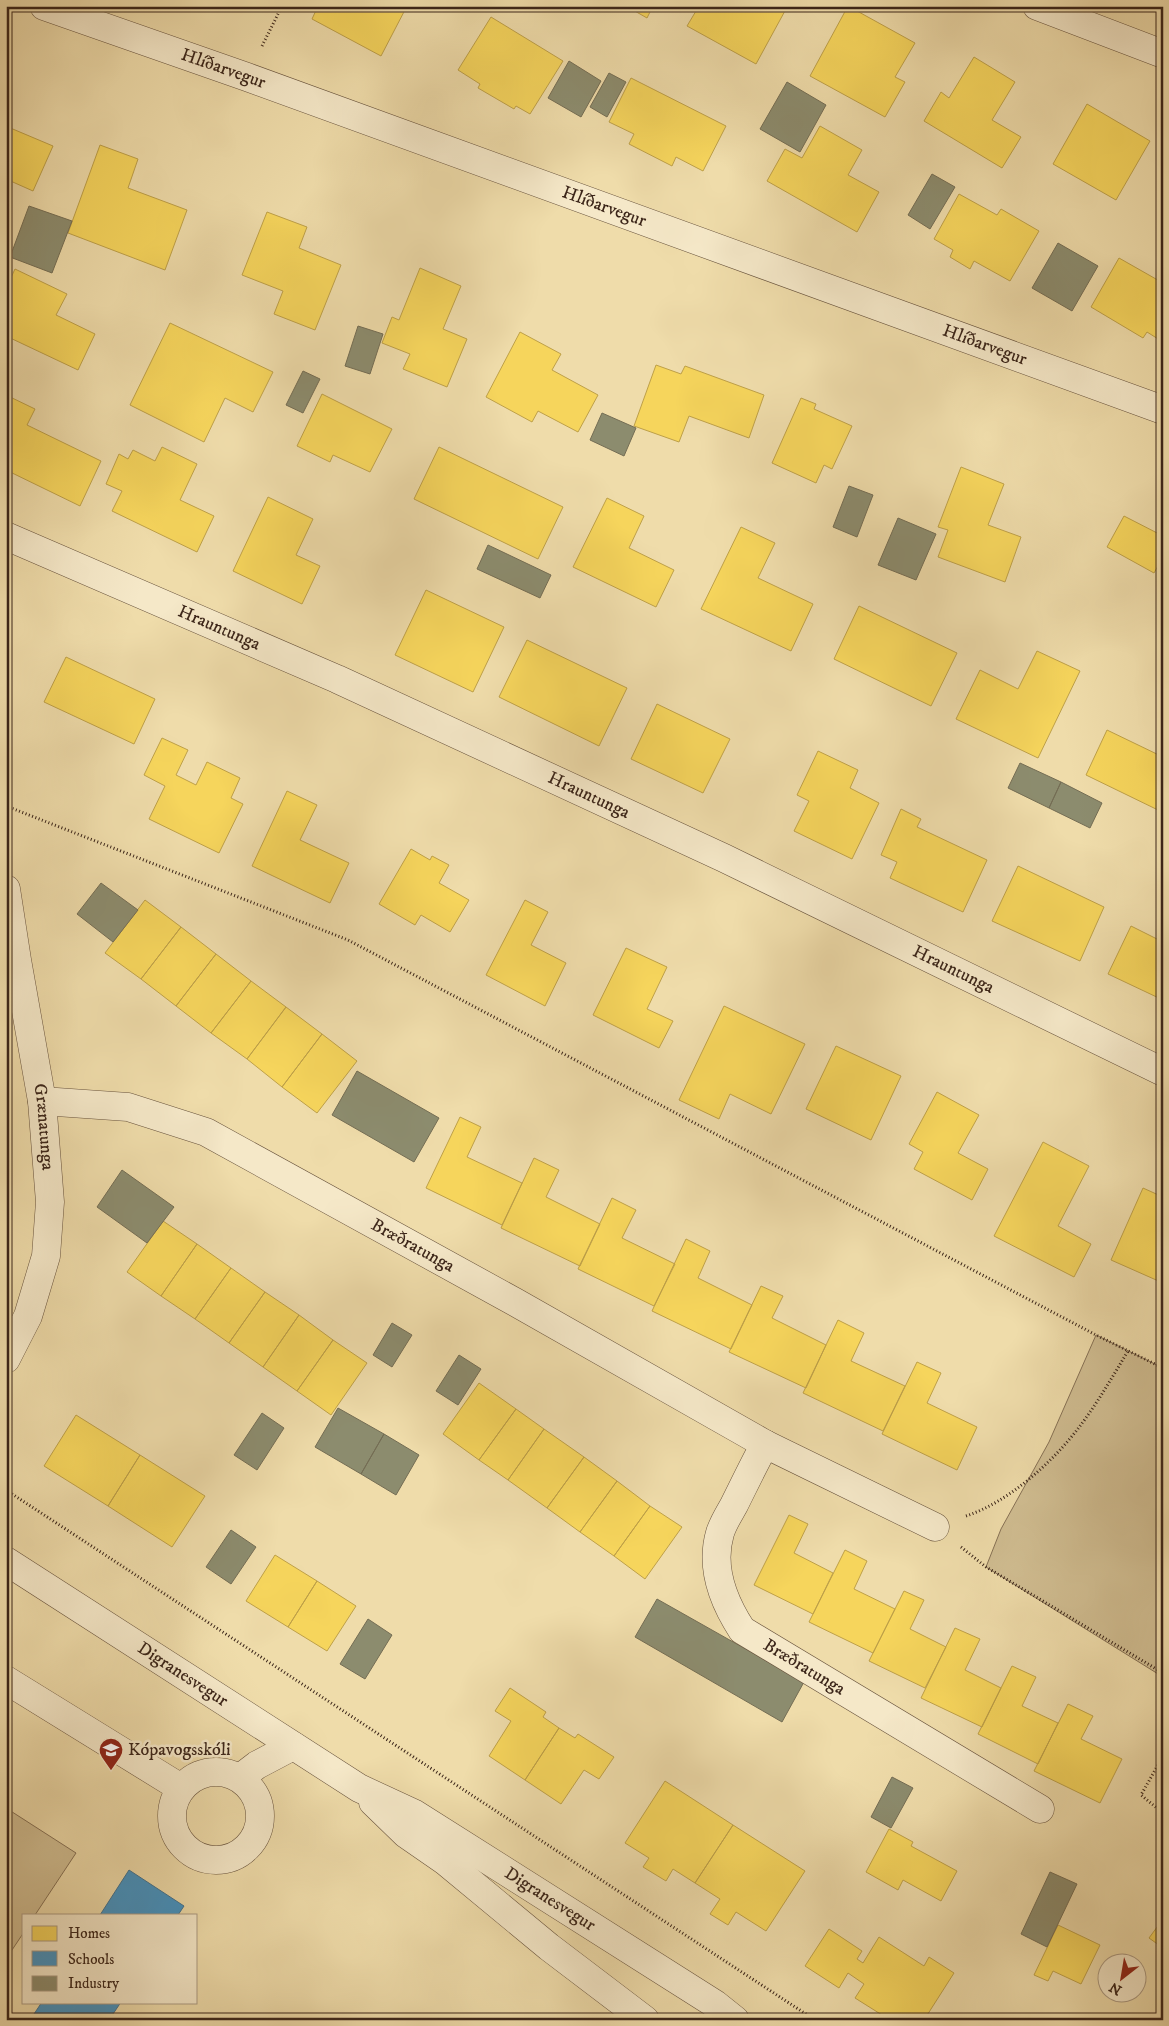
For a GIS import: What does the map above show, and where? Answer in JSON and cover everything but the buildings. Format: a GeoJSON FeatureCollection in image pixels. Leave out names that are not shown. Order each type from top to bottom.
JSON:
{"type":"FeatureCollection","features":[{"type":"Feature","properties":{"kind":"street","name":"Hlíðarvegur"},"geometry":{"type":"LineString","coordinates":[[44,6],[246,77],[1163,410]]}},
{"type":"Feature","properties":{"kind":"street"},"geometry":{"type":"LineString","coordinates":[[1037,6],[1163,54]]}},
{"type":"Feature","properties":{"kind":"street","name":"Hrauntunga"},"geometry":{"type":"LineString","coordinates":[[6,536],[337,678],[724,858],[1163,1072]]}},
{"type":"Feature","properties":{"kind":"street","name":"Grænatunga"},"geometry":{"type":"LineString","coordinates":[[6,889],[16,960],[42,1101],[50,1202],[46,1256],[28,1316],[6,1359]]}},
{"type":"Feature","properties":{"kind":"street","name":"Bræðratunga"},"geometry":{"type":"LineString","coordinates":[[42,1101],[128,1106],[206,1132],[515,1302],[765,1444],[935,1527]]}},
{"type":"Feature","properties":{"kind":"street","name":"Bræðratunga"},"geometry":{"type":"LineString","coordinates":[[765,1444],[720,1532],[717,1551],[717,1570],[721,1589],[729,1610],[742,1630],[1040,1809]]}},
{"type":"Feature","properties":{"kind":"street","name":"Digranesvegur"},"geometry":{"type":"LineString","coordinates":[[6,1561],[359,1788],[415,1814],[716,2004],[735,2020]]}},
{"type":"Feature","properties":{"kind":"street"},"geometry":{"type":"LineString","coordinates":[[6,1680],[181,1788]]}},
{"type":"Feature","properties":{"kind":"street"},"geometry":{"type":"LineString","coordinates":[[240,1778],[257,1764],[293,1746]]}},
{"type":"Feature","properties":{"kind":"street"},"geometry":{"type":"LineString","coordinates":[[215,1771],[228,1773],[240,1778],[251,1788],[259,1801],[261,1817],[258,1832],[250,1844],[238,1854],[224,1860],[209,1860],[194,1854],[182,1845],[174,1832],[172,1817],[174,1802],[181,1788],[190,1779],[202,1773],[215,1771]]}},
{"type":"Feature","properties":{"kind":"street","name":"Digranesvegur"},"geometry":{"type":"LineString","coordinates":[[359,1788],[406,1834],[445,1861],[549,1947],[645,2020]]}},
{"type":"Feature","properties":{"kind":"path"},"geometry":{"type":"LineString","coordinates":[[246,77],[282,6]]}},
{"type":"Feature","properties":{"kind":"path"},"geometry":{"type":"LineString","coordinates":[[6,806],[348,940],[1163,1368]]}},
{"type":"Feature","properties":{"kind":"path"},"geometry":{"type":"LineString","coordinates":[[935,1527],[979,1512],[1005,1496],[1037,1471],[1080,1426],[1128,1351]]}},
{"type":"Feature","properties":{"kind":"path"},"geometry":{"type":"LineString","coordinates":[[6,1490],[815,2020]]}},
{"type":"Feature","properties":{"kind":"path"},"geometry":{"type":"LineString","coordinates":[[935,1527],[986,1567],[1163,1673]]}},
{"type":"Feature","properties":{"kind":"path"},"geometry":{"type":"LineString","coordinates":[[1163,1756],[1141,1795],[1163,1813]]}},
{"type":"Feature","properties":{"kind":"shaded area"},"geometry":{"type":"Polygon","coordinates":[[[1096,1335],[1163,1368],[1163,1677],[986,1567],[1001,1529],[1049,1442],[1096,1335]]]}},
{"type":"Feature","properties":{"kind":"shaded area"},"geometry":{"type":"Polygon","coordinates":[[[6,1808],[76,1853],[36,1914],[22,1914],[22,1935],[6,1959],[6,1808]]]}},
{"type":"Feature","properties":{"kind":"place","name":"Kópavogsskóli"},"geometry":{"type":"Point","coordinates":[111,1771]}}]}
